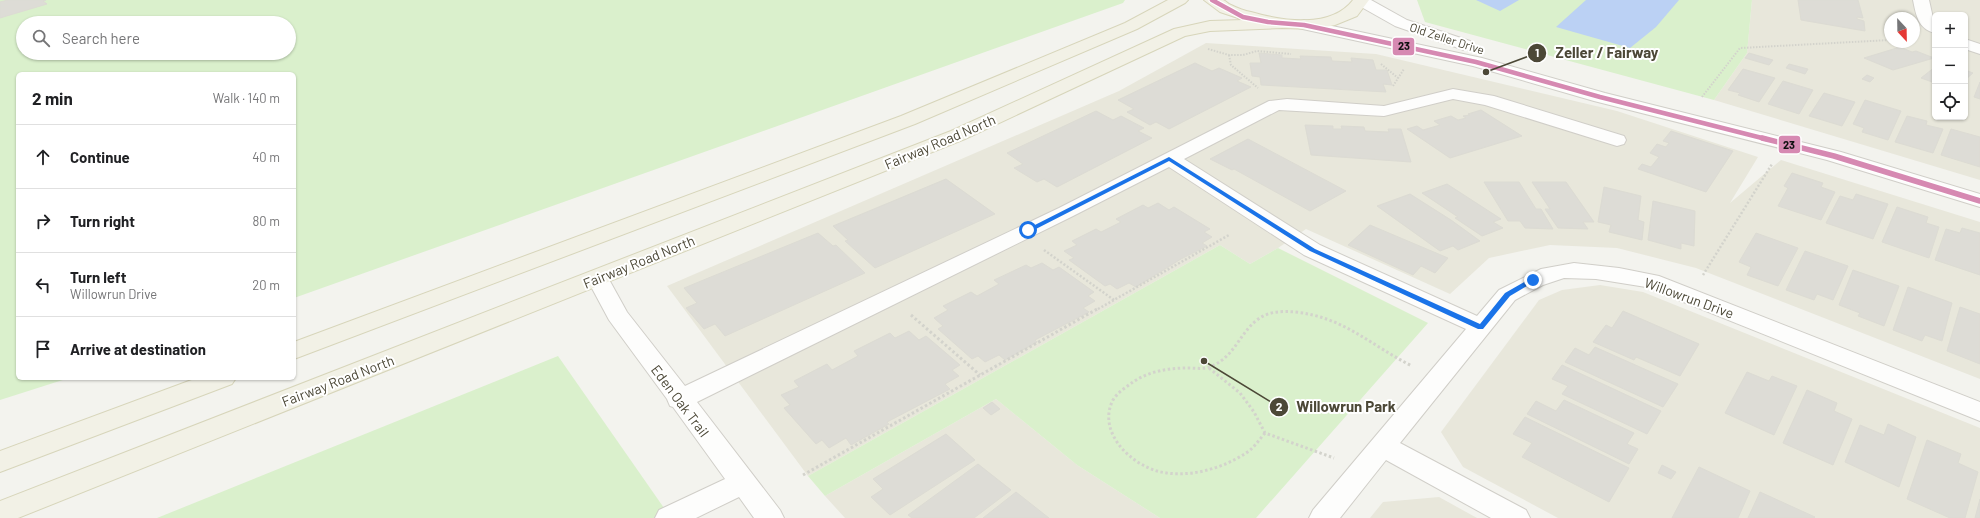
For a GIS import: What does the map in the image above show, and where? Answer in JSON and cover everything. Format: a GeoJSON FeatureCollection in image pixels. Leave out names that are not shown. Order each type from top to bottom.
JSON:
{"type":"FeatureCollection","features":[{"type":"Feature","properties":{"kind":"main road"},"geometry":{"type":"LineString","coordinates":[[296,350],[908,120],[1131,26],[1180,0]]}},
{"type":"Feature","properties":{"kind":"main road"},"geometry":{"type":"LineString","coordinates":[[1212,0],[1226,10],[1238,15],[1278,24],[1304,25],[1336,20],[1352,13],[1361,0]]}},
{"type":"Feature","properties":{"kind":"main road","name":"Fairway Road North"},"geometry":{"type":"LineString","coordinates":[[0,513],[598,279],[958,135],[1180,32],[1210,26],[1278,24]]}},
{"type":"Feature","properties":{"kind":"main road"},"geometry":{"type":"LineString","coordinates":[[0,462],[218,380]]}},
{"type":"Feature","properties":{"kind":"street","name":"Old Zeller Drive"},"geometry":{"type":"LineString","coordinates":[[1361,0],[1401,23],[1426,33],[1606,86],[1744,132]]}},
{"type":"Feature","properties":{"kind":"street"},"geometry":{"type":"LineString","coordinates":[[1921,0],[1925,20],[1932,26]]}},
{"type":"Feature","properties":{"kind":"street","name":"Old Zeller Drive"},"geometry":{"type":"LineString","coordinates":[[1304,25],[1476,62],[1600,97],[1744,132],[1834,156],[1980,201]]}},
{"type":"Feature","properties":{"kind":"street"},"geometry":{"type":"LineString","coordinates":[[1968,45],[1980,49]]}},
{"type":"Feature","properties":{"kind":"street"},"geometry":{"type":"LineString","coordinates":[[679,400],[1066,212],[1275,105],[1287,104],[1384,111],[1453,94],[1488,100],[1617,140]]}},
{"type":"Feature","properties":{"kind":"street"},"geometry":{"type":"LineString","coordinates":[[1169,158],[1312,250],[1481,327]]}},
{"type":"Feature","properties":{"kind":"street","name":"Willowrun Drive"},"geometry":{"type":"LineString","coordinates":[[1323,518],[1507,295],[1533,280],[1564,271],[1608,273],[1651,281],[1980,412]]}},
{"type":"Feature","properties":{"kind":"street","name":"Eden Oak Trail"},"geometry":{"type":"LineString","coordinates":[[598,279],[617,315],[679,400],[770,518]]}},
{"type":"Feature","properties":{"kind":"street"},"geometry":{"type":"LineString","coordinates":[[1382,446],[1516,518]]}},
{"type":"Feature","properties":{"kind":"street"},"geometry":{"type":"LineString","coordinates":[[668,518],[743,483]]}},
{"type":"Feature","properties":{"kind":"path"},"geometry":{"type":"LineString","coordinates":[[1702,97],[1740,48],[1884,40]]}},
{"type":"Feature","properties":{"kind":"path"},"geometry":{"type":"LineString","coordinates":[[1206,48],[1218,54],[1228,55],[1243,55],[1257,52],[1291,54]]}},
{"type":"Feature","properties":{"kind":"path"},"geometry":{"type":"LineString","coordinates":[[1228,55],[1231,66],[1247,77],[1275,105]]}},
{"type":"Feature","properties":{"kind":"path"},"geometry":{"type":"LineString","coordinates":[[1702,277],[1773,161]]}},
{"type":"Feature","properties":{"kind":"path"},"geometry":{"type":"LineString","coordinates":[[803,475],[1229,235]]}},
{"type":"Feature","properties":{"kind":"path"},"geometry":{"type":"LineString","coordinates":[[1040,247],[1114,300]]}},
{"type":"Feature","properties":{"kind":"path"},"geometry":{"type":"LineString","coordinates":[[1265,433],[1245,454],[1206,471],[1168,473],[1137,463],[1119,447],[1108,423],[1112,401],[1132,382],[1157,372],[1182,368],[1209,368],[1230,355],[1247,330],[1263,316],[1284,312],[1309,312],[1333,319],[1356,331],[1401,361],[1439,378]]}},
{"type":"Feature","properties":{"kind":"path"},"geometry":{"type":"LineString","coordinates":[[909,313],[980,375]]}},
{"type":"Feature","properties":{"kind":"path"},"geometry":{"type":"LineString","coordinates":[[1209,368],[1240,393],[1254,412],[1265,433],[1321,452],[1362,471]]}},
{"type":"Feature","properties":{"kind":"shaded area"},"geometry":{"type":"Polygon","coordinates":[[[1752,0],[1980,0],[1980,180],[1714,100],[1747,53],[1752,0]]]}},
{"type":"Feature","properties":{"kind":"shaded area"},"geometry":{"type":"Polygon","coordinates":[[[1206,43],[1376,54],[1617,111],[1758,157],[1730,203],[1781,160],[1980,222],[1980,379],[1696,268],[1617,248],[1550,245],[1489,258],[1450,294],[1306,229],[1278,248],[1250,264],[1220,245],[808,476],[667,286],[1119,91],[1206,43]]]}},
{"type":"Feature","properties":{"kind":"shaded area"},"geometry":{"type":"Polygon","coordinates":[[[1600,285],[1643,292],[1980,428],[1980,518],[1558,518],[1463,467],[1441,432],[1539,300],[1562,290],[1600,285]]]}},
{"type":"Feature","properties":{"kind":"shaded area"},"geometry":{"type":"Polygon","coordinates":[[[996,399],[1077,465],[1160,518],[845,518],[825,496],[996,399]]]}},
{"type":"Feature","properties":{"kind":"shaded area"},"geometry":{"type":"Polygon","coordinates":[[[1439,497],[1477,518],[1370,518],[1383,502],[1439,497]]]}},
{"type":"Feature","properties":{"kind":"green space"},"geometry":{"type":"Polygon","coordinates":[[[0,0],[1125,0],[1123,3],[296,297],[296,72],[16,72],[16,380],[63,380],[0,400],[0,0]]]}},
{"type":"Feature","properties":{"kind":"green space"},"geometry":{"type":"Polygon","coordinates":[[[1417,0],[1752,0],[1747,53],[1714,100],[1425,22],[1417,0]]]}},
{"type":"Feature","properties":{"kind":"green space"},"geometry":{"type":"Polygon","coordinates":[[[1220,245],[1250,264],[1278,248],[1428,323],[1256,518],[1160,518],[1077,465],[996,399],[825,496],[808,476],[1220,245]]]}},
{"type":"Feature","properties":{"kind":"green space"},"geometry":{"type":"Polygon","coordinates":[[[558,356],[671,518],[157,518],[558,356]]]}},
{"type":"Feature","properties":{"kind":"water"},"geometry":{"type":"Polygon","coordinates":[[[1476,0],[1519,0],[1500,11],[1476,0]]]}},
{"type":"Feature","properties":{"kind":"water"},"geometry":{"type":"Polygon","coordinates":[[[1586,0],[1679,0],[1656,27],[1630,48],[1556,27],[1586,0]]]}},
{"type":"Feature","properties":{"kind":"building"},"geometry":{"type":"Polygon","coordinates":[[[8,0],[46,0],[43,1],[47,4],[0,18],[0,2],[8,0]]]}},
{"type":"Feature","properties":{"kind":"building"},"geometry":{"type":"Polygon","coordinates":[[[1798,0],[1858,0],[1863,18],[1857,17],[1857,19],[1864,21],[1865,31],[1801,20],[1798,0]]]}},
{"type":"Feature","properties":{"kind":"building"},"geometry":{"type":"Polygon","coordinates":[[[1897,48],[1902,48],[1912,52],[1916,51],[1932,57],[1932,59],[1893,70],[1864,58],[1897,48]]]}},
{"type":"Feature","properties":{"kind":"building"},"geometry":{"type":"Polygon","coordinates":[[[1259,53],[1282,55],[1282,58],[1301,59],[1300,56],[1331,57],[1332,61],[1352,62],[1351,58],[1373,60],[1376,70],[1387,70],[1392,85],[1383,84],[1386,92],[1261,85],[1260,77],[1252,76],[1250,63],[1261,63],[1259,53]]]}},
{"type":"Feature","properties":{"kind":"building"},"geometry":{"type":"Polygon","coordinates":[[[1749,53],[1773,60],[1769,65],[1745,58],[1749,53]]]}},
{"type":"Feature","properties":{"kind":"building"},"geometry":{"type":"Polygon","coordinates":[[[1195,63],[1212,71],[1219,68],[1242,78],[1237,81],[1251,87],[1169,129],[1156,122],[1150,125],[1127,112],[1134,109],[1118,100],[1195,63]]]}},
{"type":"Feature","properties":{"kind":"building"},"geometry":{"type":"Polygon","coordinates":[[[1789,64],[1808,69],[1805,74],[1786,68],[1789,64]]]}},
{"type":"Feature","properties":{"kind":"building"},"geometry":{"type":"Polygon","coordinates":[[[1743,69],[1775,78],[1759,102],[1738,95],[1740,93],[1728,90],[1743,69]]]}},
{"type":"Feature","properties":{"kind":"building"},"geometry":{"type":"Polygon","coordinates":[[[1932,69],[1932,82],[1921,78],[1932,69]]]}},
{"type":"Feature","properties":{"kind":"building"},"geometry":{"type":"Polygon","coordinates":[[[1968,71],[1973,73],[1968,77],[1968,71]]]}},
{"type":"Feature","properties":{"kind":"building"},"geometry":{"type":"Polygon","coordinates":[[[1867,75],[1874,78],[1870,82],[1862,79],[1867,75]]]}},
{"type":"Feature","properties":{"kind":"building"},"geometry":{"type":"Polygon","coordinates":[[[1783,81],[1813,90],[1799,114],[1768,104],[1783,81]]]}},
{"type":"Feature","properties":{"kind":"building"},"geometry":{"type":"Polygon","coordinates":[[[1980,82],[1980,99],[1974,97],[1980,82]]]}},
{"type":"Feature","properties":{"kind":"building"},"geometry":{"type":"Polygon","coordinates":[[[1824,93],[1855,102],[1842,126],[1809,116],[1824,93]]]}},
{"type":"Feature","properties":{"kind":"building"},"geometry":{"type":"Polygon","coordinates":[[[1865,100],[1901,111],[1888,140],[1862,132],[1864,128],[1853,124],[1865,100]]]}},
{"type":"Feature","properties":{"kind":"building"},"geometry":{"type":"Polygon","coordinates":[[[1481,110],[1522,136],[1450,158],[1407,129],[1417,126],[1423,130],[1440,125],[1434,121],[1451,116],[1458,120],[1466,118],[1463,116],[1470,115],[1468,114],[1481,110]]]}},
{"type":"Feature","properties":{"kind":"building"},"geometry":{"type":"Polygon","coordinates":[[[1096,111],[1113,120],[1121,116],[1144,128],[1138,131],[1152,138],[1057,187],[1044,179],[1037,182],[1014,168],[1023,164],[1007,153],[1096,111]]]}},
{"type":"Feature","properties":{"kind":"building"},"geometry":{"type":"Polygon","coordinates":[[[1907,116],[1927,121],[1926,125],[1943,129],[1933,153],[1895,142],[1907,116]]]}},
{"type":"Feature","properties":{"kind":"building"},"geometry":{"type":"Polygon","coordinates":[[[1305,125],[1333,126],[1333,129],[1342,129],[1341,126],[1364,127],[1365,131],[1389,132],[1388,129],[1401,129],[1411,162],[1311,155],[1305,125]]]}},
{"type":"Feature","properties":{"kind":"building"},"geometry":{"type":"Polygon","coordinates":[[[1951,129],[1980,137],[1980,167],[1941,155],[1951,129]]]}},
{"type":"Feature","properties":{"kind":"building"},"geometry":{"type":"Polygon","coordinates":[[[1671,131],[1733,151],[1706,192],[1638,169],[1642,164],[1651,167],[1659,157],[1650,153],[1657,144],[1666,147],[1669,143],[1663,141],[1671,131]]]}},
{"type":"Feature","properties":{"kind":"building"},"geometry":{"type":"Polygon","coordinates":[[[1248,139],[1346,191],[1310,211],[1234,169],[1232,170],[1210,159],[1248,139]]]}},
{"type":"Feature","properties":{"kind":"building"},"geometry":{"type":"Polygon","coordinates":[[[1792,173],[1823,183],[1821,187],[1835,192],[1821,220],[1778,206],[1788,188],[1784,186],[1792,173]]]}},
{"type":"Feature","properties":{"kind":"building"},"geometry":{"type":"Polygon","coordinates":[[[946,179],[995,214],[875,268],[845,241],[848,240],[833,226],[946,179]]]}},
{"type":"Feature","properties":{"kind":"building"},"geometry":{"type":"Polygon","coordinates":[[[1484,182],[1519,182],[1536,209],[1541,209],[1553,229],[1525,228],[1520,221],[1508,221],[1484,182]]]}},
{"type":"Feature","properties":{"kind":"building"},"geometry":{"type":"Polygon","coordinates":[[[1532,182],[1566,182],[1594,222],[1583,222],[1588,229],[1558,228],[1545,209],[1550,209],[1532,182]]]}},
{"type":"Feature","properties":{"kind":"building"},"geometry":{"type":"Polygon","coordinates":[[[1447,184],[1501,219],[1493,222],[1503,228],[1482,236],[1455,218],[1458,217],[1422,193],[1447,184]]]}},
{"type":"Feature","properties":{"kind":"building"},"geometry":{"type":"Polygon","coordinates":[[[1604,187],[1641,196],[1638,220],[1644,222],[1642,240],[1609,232],[1611,225],[1598,222],[1604,187]]]}},
{"type":"Feature","properties":{"kind":"building"},"geometry":{"type":"Polygon","coordinates":[[[1410,194],[1451,220],[1480,241],[1458,250],[1453,246],[1440,251],[1377,206],[1410,194]]]}},
{"type":"Feature","properties":{"kind":"building"},"geometry":{"type":"Polygon","coordinates":[[[1856,194],[1888,204],[1873,239],[1826,223],[1840,196],[1853,200],[1856,194]]]}},
{"type":"Feature","properties":{"kind":"building"},"geometry":{"type":"Polygon","coordinates":[[[1653,201],[1695,211],[1694,246],[1681,243],[1681,249],[1648,240],[1653,201]]]}},
{"type":"Feature","properties":{"kind":"building"},"geometry":{"type":"Polygon","coordinates":[[[1158,203],[1169,210],[1174,207],[1210,229],[1204,232],[1212,237],[1202,243],[1207,246],[1181,259],[1136,287],[1129,283],[1117,289],[1110,284],[1105,286],[1069,260],[1074,258],[1064,251],[1077,245],[1072,241],[1096,229],[1101,232],[1121,222],[1116,219],[1143,205],[1148,208],[1158,203]]]}},
{"type":"Feature","properties":{"kind":"building"},"geometry":{"type":"Polygon","coordinates":[[[1897,207],[1928,217],[1926,223],[1939,227],[1929,258],[1882,242],[1897,207]]]}},
{"type":"Feature","properties":{"kind":"building"},"geometry":{"type":"Polygon","coordinates":[[[1370,225],[1448,258],[1435,273],[1421,266],[1413,275],[1348,245],[1370,225]]]}},
{"type":"Feature","properties":{"kind":"building"},"geometry":{"type":"Polygon","coordinates":[[[1962,228],[1980,233],[1980,275],[1935,260],[1946,229],[1960,233],[1962,228]]]}},
{"type":"Feature","properties":{"kind":"building"},"geometry":{"type":"Polygon","coordinates":[[[818,233],[833,246],[836,245],[865,273],[725,336],[715,324],[704,329],[686,308],[697,303],[684,288],[818,233]]]}},
{"type":"Feature","properties":{"kind":"building"},"geometry":{"type":"Polygon","coordinates":[[[1756,233],[1798,248],[1778,286],[1747,275],[1751,267],[1739,262],[1756,233]]]}},
{"type":"Feature","properties":{"kind":"building"},"geometry":{"type":"Polygon","coordinates":[[[1805,251],[1848,266],[1833,300],[1817,294],[1814,300],[1786,290],[1805,251]]]}},
{"type":"Feature","properties":{"kind":"building"},"geometry":{"type":"Polygon","coordinates":[[[1042,263],[1053,270],[1059,267],[1094,292],[1088,296],[1095,301],[1083,308],[1089,312],[1035,340],[1037,342],[1005,360],[999,355],[985,362],[978,356],[972,359],[938,329],[943,326],[934,318],[948,310],[943,306],[971,292],[977,296],[999,284],[994,280],[1026,265],[1031,268],[1042,263]]]}},
{"type":"Feature","properties":{"kind":"building"},"geometry":{"type":"Polygon","coordinates":[[[1853,270],[1899,286],[1884,326],[1858,316],[1860,313],[1839,305],[1853,270]]]}},
{"type":"Feature","properties":{"kind":"building"},"geometry":{"type":"Polygon","coordinates":[[[1908,287],[1952,303],[1942,341],[1925,335],[1922,341],[1893,330],[1908,287]]]}},
{"type":"Feature","properties":{"kind":"building"},"geometry":{"type":"Polygon","coordinates":[[[1960,307],[1980,314],[1980,364],[1947,351],[1960,307]]]}},
{"type":"Feature","properties":{"kind":"building"},"geometry":{"type":"Polygon","coordinates":[[[1623,311],[1699,344],[1680,376],[1636,357],[1634,360],[1593,342],[1606,325],[1612,328],[1623,311]]]}},
{"type":"Feature","properties":{"kind":"building"},"geometry":{"type":"Polygon","coordinates":[[[909,331],[919,340],[926,336],[960,365],[952,370],[959,376],[945,384],[950,389],[887,422],[889,424],[851,445],[846,438],[829,448],[822,440],[816,444],[784,408],[790,405],[781,395],[799,387],[794,381],[827,364],[832,370],[858,356],[854,351],[890,333],[895,338],[909,331]]]}},
{"type":"Feature","properties":{"kind":"building"},"geometry":{"type":"Polygon","coordinates":[[[1595,347],[1678,384],[1663,407],[1565,362],[1575,348],[1589,355],[1595,347]]]}},
{"type":"Feature","properties":{"kind":"building"},"geometry":{"type":"Polygon","coordinates":[[[1562,365],[1661,411],[1647,434],[1562,394],[1568,386],[1552,379],[1562,365]]]}},
{"type":"Feature","properties":{"kind":"building"},"geometry":{"type":"Polygon","coordinates":[[[1747,372],[1769,381],[1772,376],[1797,386],[1774,435],[1725,413],[1747,372]]]}},
{"type":"Feature","properties":{"kind":"building"},"geometry":{"type":"Polygon","coordinates":[[[1807,390],[1837,403],[1834,411],[1852,419],[1833,465],[1783,443],[1807,390]]]}},
{"type":"Feature","properties":{"kind":"building"},"geometry":{"type":"Polygon","coordinates":[[[1564,400],[1634,433],[1627,444],[1638,449],[1629,464],[1527,414],[1536,401],[1556,411],[1564,400]]]}},
{"type":"Feature","properties":{"kind":"building"},"geometry":{"type":"Polygon","coordinates":[[[992,402],[1000,409],[991,415],[983,408],[992,402]]]}},
{"type":"Feature","properties":{"kind":"building"},"geometry":{"type":"Polygon","coordinates":[[[1525,417],[1629,468],[1609,502],[1522,457],[1532,443],[1513,434],[1525,417]]]}},
{"type":"Feature","properties":{"kind":"building"},"geometry":{"type":"Polygon","coordinates":[[[1888,424],[1916,437],[1899,487],[1845,462],[1860,425],[1884,435],[1888,424]]]}},
{"type":"Feature","properties":{"kind":"building"},"geometry":{"type":"Polygon","coordinates":[[[946,434],[975,460],[890,515],[871,497],[883,489],[873,479],[946,434]]]}},
{"type":"Feature","properties":{"kind":"building"},"geometry":{"type":"Polygon","coordinates":[[[1927,440],[1961,454],[1958,463],[1978,472],[1965,518],[1950,518],[1907,499],[1927,440]]]}},
{"type":"Feature","properties":{"kind":"building"},"geometry":{"type":"Polygon","coordinates":[[[978,464],[1011,490],[974,518],[912,518],[908,515],[978,464]]]}},
{"type":"Feature","properties":{"kind":"building"},"geometry":{"type":"Polygon","coordinates":[[[1662,465],[1676,472],[1671,479],[1658,473],[1662,465]]]}},
{"type":"Feature","properties":{"kind":"building"},"geometry":{"type":"Polygon","coordinates":[[[1699,467],[1750,491],[1738,518],[1672,518],[1699,467]]]}},
{"type":"Feature","properties":{"kind":"building"},"geometry":{"type":"Polygon","coordinates":[[[1016,492],[1049,518],[983,518],[1016,492]]]}},
{"type":"Feature","properties":{"kind":"building"},"geometry":{"type":"Polygon","coordinates":[[[1760,492],[1815,517],[1748,518],[1760,492]]]}},
{"type":"Feature","properties":{"kind":"building"},"geometry":{"type":"Polygon","coordinates":[[[1980,499],[1980,518],[1975,518],[1980,499]]]}},
{"type":"Feature","properties":{"kind":"transit line","name":"23"},"geometry":{"type":"LineString","coordinates":[[1212,0],[1222,7],[1243,17],[1268,22],[1304,25],[1476,62],[1600,97],[1834,156],[1980,201]]}},
{"type":"Feature","properties":{"kind":"place","name":"Zeller / Fairway"},"geometry":{"type":"Point","coordinates":[1486,72]}},
{"type":"Feature","properties":{"kind":"place","name":"Willowrun Park"},"geometry":{"type":"Point","coordinates":[1204,361]}},
{"type":"Feature","properties":{"kind":"route"},"geometry":{"type":"LineString","coordinates":[[1028,230],[1066,212],[1169,158],[1312,250],[1481,327],[1507,295],[1533,280]]}}]}
